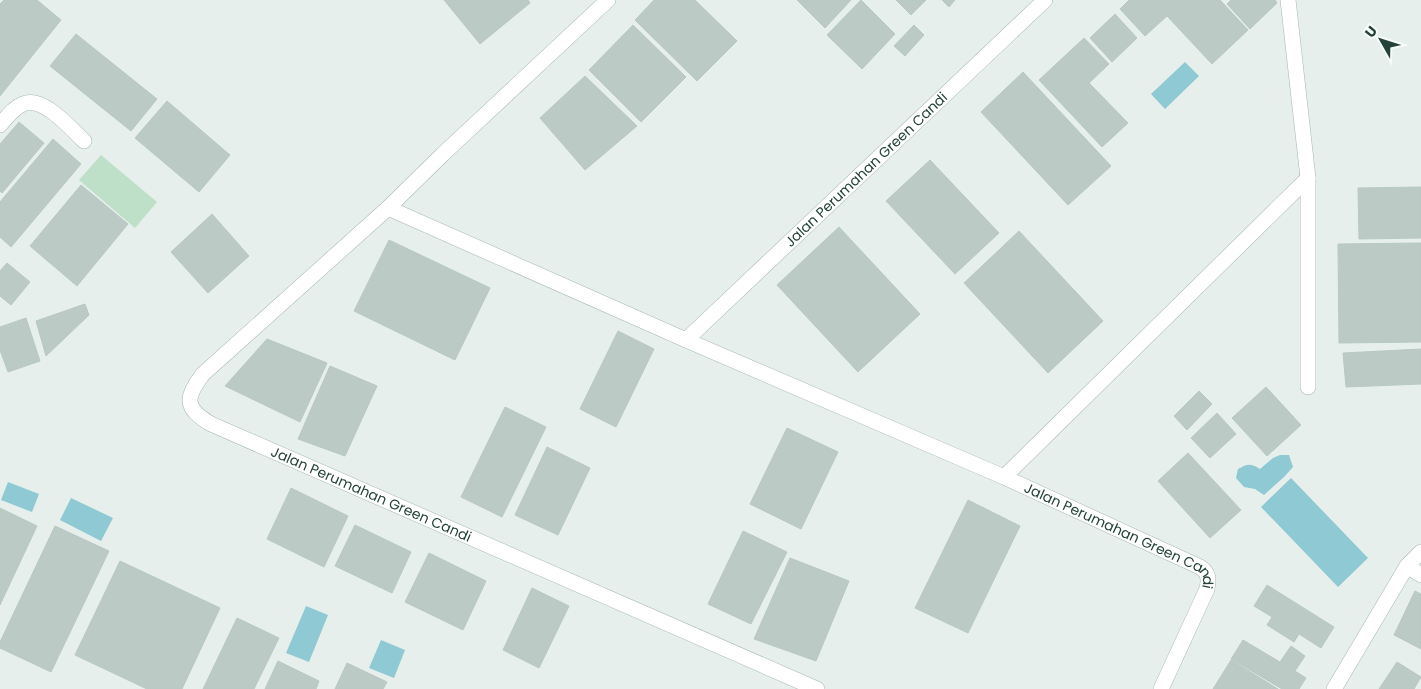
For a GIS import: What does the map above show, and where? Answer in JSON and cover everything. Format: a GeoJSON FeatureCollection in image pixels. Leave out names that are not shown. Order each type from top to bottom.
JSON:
{"type":"FeatureCollection","features":[{"type":"Feature","properties":{"kind":"street","name":"Jalan Perumahan Green Candi"},"geometry":{"type":"LineString","coordinates":[[608,0],[450,147],[388,208],[203,374],[193,388],[190,404],[197,415],[211,424],[817,689]]}},
{"type":"Feature","properties":{"kind":"street","name":"Jalan Perumahan Green Candi"},"geometry":{"type":"LineString","coordinates":[[686,340],[1045,0]]}},
{"type":"Feature","properties":{"kind":"street"},"geometry":{"type":"LineString","coordinates":[[1288,0],[1308,178],[1308,387]]}},
{"type":"Feature","properties":{"kind":"street"},"geometry":{"type":"LineString","coordinates":[[0,125],[19,106],[32,102],[47,107],[84,141]]}},
{"type":"Feature","properties":{"kind":"street","name":"Jalan Perumahan Green Candi"},"geometry":{"type":"LineString","coordinates":[[1004,477],[1308,178]]}},
{"type":"Feature","properties":{"kind":"street","name":"Jalan Perumahan Green Candi"},"geometry":{"type":"LineString","coordinates":[[388,208],[686,340],[1004,477],[1196,565],[1206,572],[1209,581],[1204,597],[1161,689]]}},
{"type":"Feature","properties":{"kind":"street"},"geometry":{"type":"LineString","coordinates":[[1334,689],[1407,566],[1421,552]]}},
{"type":"Feature","properties":{"kind":"street"},"geometry":{"type":"LineString","coordinates":[[1407,566],[1421,575]]}},
{"type":"Feature","properties":{"kind":"green space"},"geometry":{"type":"Polygon","coordinates":[[[101,155],[157,202],[135,228],[79,180],[101,155]]]}},
{"type":"Feature","properties":{"kind":"water"},"geometry":{"type":"Polygon","coordinates":[[[1185,62],[1199,76],[1165,109],[1151,94],[1185,62]]]}},
{"type":"Feature","properties":{"kind":"water"},"geometry":{"type":"Polygon","coordinates":[[[1280,455],[1289,455],[1293,467],[1264,495],[1255,489],[1244,487],[1236,478],[1238,469],[1249,465],[1260,469],[1273,458],[1280,455]]]}},
{"type":"Feature","properties":{"kind":"water"},"geometry":{"type":"Polygon","coordinates":[[[1291,478],[1368,558],[1338,587],[1261,507],[1291,478]]]}},
{"type":"Feature","properties":{"kind":"water"},"geometry":{"type":"Polygon","coordinates":[[[8,482],[39,494],[32,512],[1,500],[8,482]]]}},
{"type":"Feature","properties":{"kind":"water"},"geometry":{"type":"Polygon","coordinates":[[[71,498],[113,518],[101,541],[60,520],[71,498]]]}},
{"type":"Feature","properties":{"kind":"water"},"geometry":{"type":"Polygon","coordinates":[[[306,606],[328,615],[309,662],[286,653],[306,606]]]}},
{"type":"Feature","properties":{"kind":"water"},"geometry":{"type":"Polygon","coordinates":[[[381,640],[405,650],[394,678],[369,668],[381,640]]]}},
{"type":"Feature","properties":{"kind":"building"},"geometry":{"type":"Polygon","coordinates":[[[4,0],[37,0],[61,20],[0,96],[0,4],[4,0]]]}},
{"type":"Feature","properties":{"kind":"building"},"geometry":{"type":"Polygon","coordinates":[[[444,0],[528,0],[530,3],[480,44],[444,0]]]}},
{"type":"Feature","properties":{"kind":"building"},"geometry":{"type":"Polygon","coordinates":[[[654,0],[695,0],[737,41],[697,81],[635,20],[654,0]]]}},
{"type":"Feature","properties":{"kind":"building"},"geometry":{"type":"Polygon","coordinates":[[[797,0],[851,0],[825,28],[797,0]]]}},
{"type":"Feature","properties":{"kind":"building"},"geometry":{"type":"Polygon","coordinates":[[[861,0],[895,34],[862,69],[827,35],[861,0]]]}},
{"type":"Feature","properties":{"kind":"building"},"geometry":{"type":"Polygon","coordinates":[[[896,0],[926,0],[911,15],[896,0]]]}},
{"type":"Feature","properties":{"kind":"building"},"geometry":{"type":"Polygon","coordinates":[[[942,0],[955,0],[949,7],[942,0]]]}},
{"type":"Feature","properties":{"kind":"building"},"geometry":{"type":"Polygon","coordinates":[[[1129,0],[1220,0],[1248,30],[1212,64],[1167,16],[1145,36],[1120,9],[1129,0]]]}},
{"type":"Feature","properties":{"kind":"building"},"geometry":{"type":"Polygon","coordinates":[[[1231,0],[1275,0],[1277,3],[1250,29],[1227,4],[1231,0]]]}},
{"type":"Feature","properties":{"kind":"building"},"geometry":{"type":"Polygon","coordinates":[[[1115,14],[1137,38],[1112,62],[1090,38],[1115,14]]]}},
{"type":"Feature","properties":{"kind":"building"},"geometry":{"type":"Polygon","coordinates":[[[633,25],[686,77],[641,122],[589,70],[633,25]]]}},
{"type":"Feature","properties":{"kind":"building"},"geometry":{"type":"Polygon","coordinates":[[[914,25],[924,35],[905,56],[894,46],[914,25]]]}},
{"type":"Feature","properties":{"kind":"building"},"geometry":{"type":"Polygon","coordinates":[[[76,34],[157,99],[131,131],[50,66],[76,34]]]}},
{"type":"Feature","properties":{"kind":"building"},"geometry":{"type":"Polygon","coordinates":[[[1084,38],[1109,64],[1089,83],[1128,123],[1102,147],[1039,80],[1084,38]]]}},
{"type":"Feature","properties":{"kind":"building"},"geometry":{"type":"Polygon","coordinates":[[[1023,72],[1111,166],[1068,205],[981,112],[1023,72]]]}},
{"type":"Feature","properties":{"kind":"building"},"geometry":{"type":"Polygon","coordinates":[[[585,76],[637,126],[585,170],[540,118],[585,76]]]}},
{"type":"Feature","properties":{"kind":"building"},"geometry":{"type":"Polygon","coordinates":[[[167,101],[230,155],[199,192],[135,138],[167,101]]]}},
{"type":"Feature","properties":{"kind":"building"},"geometry":{"type":"Polygon","coordinates":[[[19,122],[44,143],[2,193],[0,191],[0,144],[19,122]]]}},
{"type":"Feature","properties":{"kind":"building"},"geometry":{"type":"Polygon","coordinates":[[[53,139],[81,164],[11,247],[0,237],[0,202],[53,139]]]}},
{"type":"Feature","properties":{"kind":"building"},"geometry":{"type":"Polygon","coordinates":[[[930,160],[999,233],[955,274],[886,201],[930,160]]]}},
{"type":"Feature","properties":{"kind":"building"},"geometry":{"type":"Polygon","coordinates":[[[81,185],[128,224],[77,286],[30,246],[81,185]]]}},
{"type":"Feature","properties":{"kind":"building"},"geometry":{"type":"Polygon","coordinates":[[[1421,187],[1421,238],[1359,239],[1358,188],[1421,187]]]}},
{"type":"Feature","properties":{"kind":"building"},"geometry":{"type":"Polygon","coordinates":[[[212,214],[249,256],[208,293],[171,252],[212,214]]]}},
{"type":"Feature","properties":{"kind":"building"},"geometry":{"type":"Polygon","coordinates":[[[839,227],[920,314],[858,372],[777,285],[839,227]]]}},
{"type":"Feature","properties":{"kind":"building"},"geometry":{"type":"Polygon","coordinates":[[[1019,231],[1103,321],[1048,373],[964,283],[1019,231]]]}},
{"type":"Feature","properties":{"kind":"building"},"geometry":{"type":"Polygon","coordinates":[[[389,240],[490,288],[455,360],[354,311],[389,240]]]}},
{"type":"Feature","properties":{"kind":"building"},"geometry":{"type":"Polygon","coordinates":[[[1421,243],[1421,342],[1339,343],[1338,244],[1421,243]]]}},
{"type":"Feature","properties":{"kind":"building"},"geometry":{"type":"Polygon","coordinates":[[[7,263],[30,282],[11,305],[0,296],[0,271],[7,263]]]}},
{"type":"Feature","properties":{"kind":"building"},"geometry":{"type":"Polygon","coordinates":[[[85,304],[89,315],[46,356],[36,321],[85,304]]]}},
{"type":"Feature","properties":{"kind":"building"},"geometry":{"type":"Polygon","coordinates":[[[26,318],[40,361],[8,372],[0,350],[0,327],[26,318]]]}},
{"type":"Feature","properties":{"kind":"building"},"geometry":{"type":"Polygon","coordinates":[[[618,331],[654,349],[616,427],[580,409],[618,331]]]}},
{"type":"Feature","properties":{"kind":"building"},"geometry":{"type":"Polygon","coordinates":[[[267,339],[327,363],[300,422],[225,386],[267,339]]]}},
{"type":"Feature","properties":{"kind":"building"},"geometry":{"type":"Polygon","coordinates":[[[1421,349],[1421,384],[1346,387],[1343,353],[1421,349]]]}},
{"type":"Feature","properties":{"kind":"building"},"geometry":{"type":"Polygon","coordinates":[[[330,366],[377,386],[345,456],[298,439],[330,366]]]}},
{"type":"Feature","properties":{"kind":"building"},"geometry":{"type":"Polygon","coordinates":[[[1266,387],[1301,425],[1267,456],[1232,418],[1266,387]]]}},
{"type":"Feature","properties":{"kind":"building"},"geometry":{"type":"Polygon","coordinates":[[[1199,391],[1212,404],[1187,430],[1174,416],[1199,391]]]}},
{"type":"Feature","properties":{"kind":"building"},"geometry":{"type":"Polygon","coordinates":[[[505,407],[546,427],[502,517],[461,497],[505,407]]]}},
{"type":"Feature","properties":{"kind":"building"},"geometry":{"type":"Polygon","coordinates":[[[1217,413],[1236,434],[1210,458],[1191,438],[1217,413]]]}},
{"type":"Feature","properties":{"kind":"building"},"geometry":{"type":"Polygon","coordinates":[[[787,428],[838,452],[801,529],[750,504],[787,428]]]}},
{"type":"Feature","properties":{"kind":"building"},"geometry":{"type":"Polygon","coordinates":[[[547,447],[590,468],[558,535],[515,515],[547,447]]]}},
{"type":"Feature","properties":{"kind":"building"},"geometry":{"type":"Polygon","coordinates":[[[1188,453],[1241,510],[1210,538],[1158,481],[1188,453]]]}},
{"type":"Feature","properties":{"kind":"building"},"geometry":{"type":"Polygon","coordinates":[[[291,488],[348,516],[324,567],[267,539],[291,488]]]}},
{"type":"Feature","properties":{"kind":"building"},"geometry":{"type":"Polygon","coordinates":[[[968,500],[1020,526],[968,633],[915,608],[968,500]]]}},
{"type":"Feature","properties":{"kind":"building"},"geometry":{"type":"Polygon","coordinates":[[[0,508],[37,526],[0,605],[0,508]]]}},
{"type":"Feature","properties":{"kind":"building"},"geometry":{"type":"Polygon","coordinates":[[[355,525],[411,552],[392,593],[335,566],[355,525]]]}},
{"type":"Feature","properties":{"kind":"building"},"geometry":{"type":"Polygon","coordinates":[[[55,526],[109,551],[51,672],[0,648],[0,642],[55,526]]]}},
{"type":"Feature","properties":{"kind":"building"},"geometry":{"type":"Polygon","coordinates":[[[743,531],[787,552],[751,624],[708,604],[743,531]]]}},
{"type":"Feature","properties":{"kind":"building"},"geometry":{"type":"Polygon","coordinates":[[[429,553],[486,581],[463,630],[405,602],[429,553]]]}},
{"type":"Feature","properties":{"kind":"building"},"geometry":{"type":"Polygon","coordinates":[[[790,558],[849,581],[816,661],[754,639],[790,558]]]}},
{"type":"Feature","properties":{"kind":"building"},"geometry":{"type":"Polygon","coordinates":[[[120,561],[220,608],[182,689],[147,689],[75,655],[120,561]]]}},
{"type":"Feature","properties":{"kind":"building"},"geometry":{"type":"Polygon","coordinates":[[[1267,585],[1334,627],[1321,648],[1299,634],[1294,642],[1267,625],[1272,617],[1254,606],[1267,585]]]}},
{"type":"Feature","properties":{"kind":"building"},"geometry":{"type":"Polygon","coordinates":[[[532,588],[569,606],[539,668],[503,650],[532,588]]]}},
{"type":"Feature","properties":{"kind":"building"},"geometry":{"type":"Polygon","coordinates":[[[1415,591],[1421,594],[1421,649],[1394,635],[1415,591]]]}},
{"type":"Feature","properties":{"kind":"building"},"geometry":{"type":"Polygon","coordinates":[[[237,618],[279,638],[254,689],[203,689],[237,618]]]}},
{"type":"Feature","properties":{"kind":"building"},"geometry":{"type":"Polygon","coordinates":[[[1243,640],[1280,662],[1291,646],[1305,656],[1295,671],[1306,678],[1299,689],[1282,689],[1231,659],[1243,640]]]}},
{"type":"Feature","properties":{"kind":"building"},"geometry":{"type":"Polygon","coordinates":[[[1231,660],[1278,689],[1213,689],[1231,660]]]}},
{"type":"Feature","properties":{"kind":"building"},"geometry":{"type":"Polygon","coordinates":[[[278,661],[319,681],[316,689],[265,689],[278,661]]]}},
{"type":"Feature","properties":{"kind":"building"},"geometry":{"type":"Polygon","coordinates":[[[1397,662],[1421,677],[1414,689],[1379,689],[1397,662]]]}},
{"type":"Feature","properties":{"kind":"building"},"geometry":{"type":"Polygon","coordinates":[[[347,663],[387,682],[383,689],[335,689],[347,663]]]}}]}
